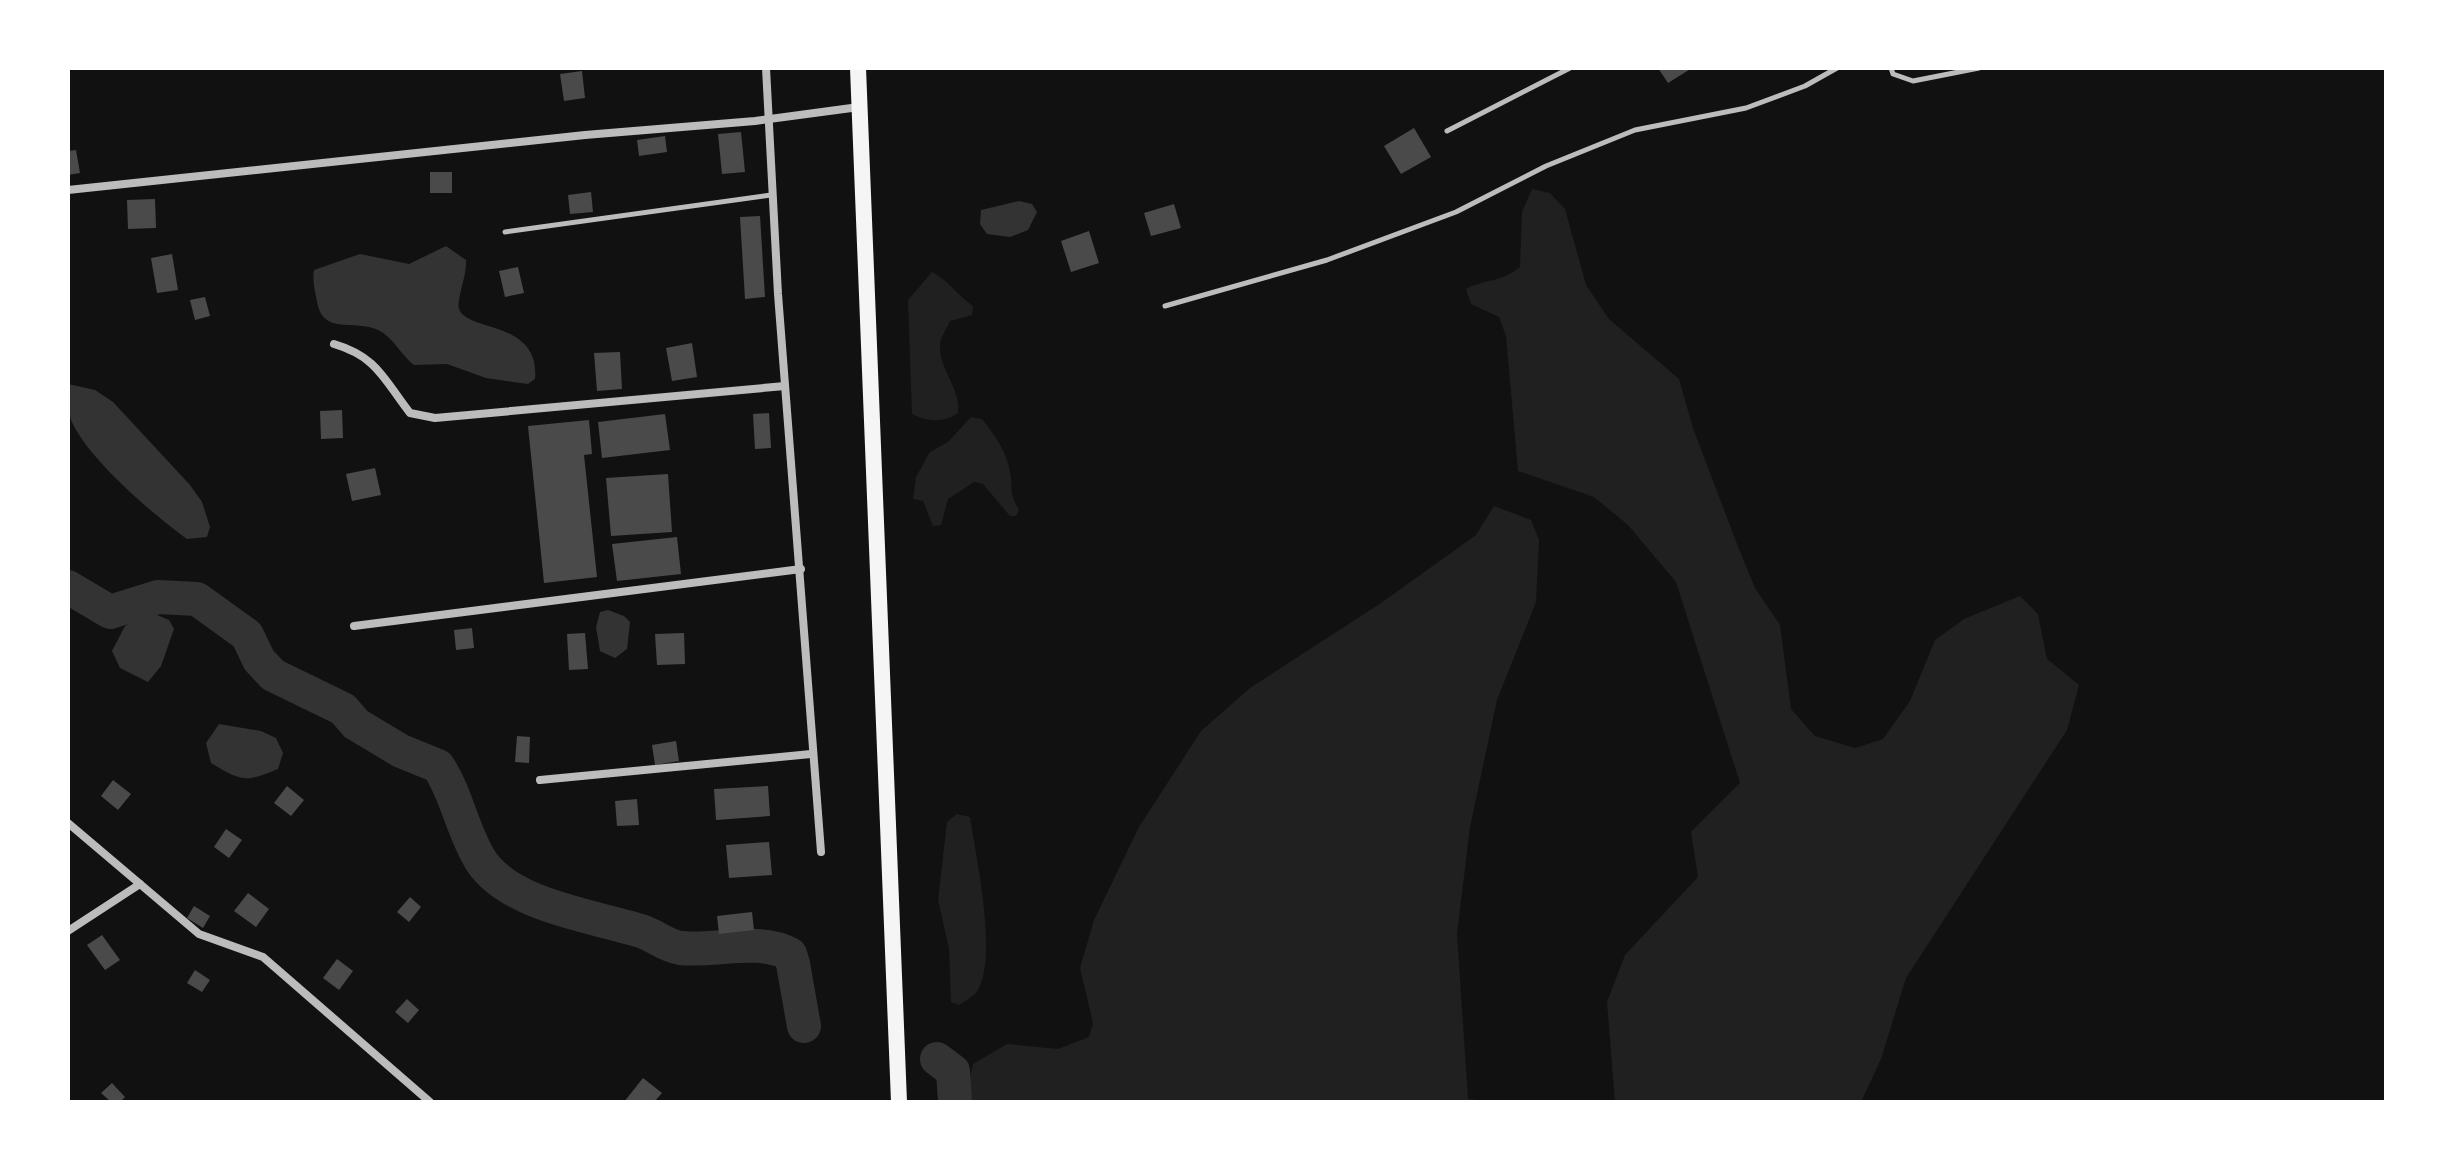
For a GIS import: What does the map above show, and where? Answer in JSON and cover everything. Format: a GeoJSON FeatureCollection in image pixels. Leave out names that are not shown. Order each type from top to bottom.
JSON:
{"type":"FeatureCollection","features":[{"type":"Feature","properties":{"kind":"main road"},"geometry":{"type":"LineString","coordinates":[[858,68],[899,1102]]}},
{"type":"Feature","properties":{"kind":"street"},"geometry":{"type":"LineString","coordinates":[[766,68],[771,195],[801,569],[811,754],[819,790],[821,852]]}},
{"type":"Feature","properties":{"kind":"street"},"geometry":{"type":"LineString","coordinates":[[68,190],[585,135],[768,120],[860,107]]}},
{"type":"Feature","properties":{"kind":"street"},"geometry":{"type":"LineString","coordinates":[[334,344],[359,351],[383,373],[410,413],[435,418],[785,386]]}},
{"type":"Feature","properties":{"kind":"street"},"geometry":{"type":"LineString","coordinates":[[354,626],[801,569]]}},
{"type":"Feature","properties":{"kind":"street"},"geometry":{"type":"LineString","coordinates":[[540,780],[811,754]]}},
{"type":"Feature","properties":{"kind":"street"},"geometry":{"type":"LineString","coordinates":[[68,823],[199,934],[263,957],[430,1102]]}},
{"type":"Feature","properties":{"kind":"street"},"geometry":{"type":"LineString","coordinates":[[68,931],[140,884]]}},
{"type":"Feature","properties":{"kind":"lane"},"geometry":{"type":"LineString","coordinates":[[1447,131],[1570,68]]}},
{"type":"Feature","properties":{"kind":"lane"},"geometry":{"type":"LineString","coordinates":[[1165,306],[1327,260],[1456,212],[1546,166],[1635,130],[1746,108],[1805,86],[1837,68]]}},
{"type":"Feature","properties":{"kind":"lane"},"geometry":{"type":"LineString","coordinates":[[1891,68],[1893,74],[1913,81],[1979,68]]}},
{"type":"Feature","properties":{"kind":"lane"},"geometry":{"type":"LineString","coordinates":[[505,232],[771,195]]}},
{"type":"Feature","properties":{"kind":"shaded area"},"geometry":{"type":"Polygon","coordinates":[[[1532,189],[1550,193],[1565,209],[1586,285],[1609,319],[1679,379],[1693,428],[1755,588],[1780,625],[1791,709],[1815,736],[1855,748],[1883,739],[1910,701],[1935,640],[1964,619],[2020,596],[2038,614],[2047,659],[2079,685],[2067,730],[1906,978],[1881,1059],[1861,1102],[1615,1102],[1607,1002],[1625,955],[1698,877],[1691,832],[1740,783],[1676,582],[1628,525],[1594,497],[1518,471],[1506,336],[1499,317],[1471,304],[1466,289],[1507,275],[1520,267],[1522,212],[1532,189]]]}},
{"type":"Feature","properties":{"kind":"shaded area"},"geometry":{"type":"Polygon","coordinates":[[[1019,201],[1032,204],[1037,212],[1028,230],[1010,237],[987,234],[980,224],[981,210],[1019,201]]]}},
{"type":"Feature","properties":{"kind":"shaded area"},"geometry":{"type":"Polygon","coordinates":[[[446,246],[466,260],[459,309],[465,316],[502,330],[526,346],[533,360],[535,379],[528,384],[486,378],[447,364],[414,365],[378,330],[332,323],[320,312],[314,270],[360,254],[409,264],[446,246]]]}},
{"type":"Feature","properties":{"kind":"shaded area"},"geometry":{"type":"Polygon","coordinates":[[[932,272],[973,306],[972,315],[950,321],[941,339],[943,363],[956,395],[958,413],[936,420],[912,414],[908,300],[932,272]]]}},
{"type":"Feature","properties":{"kind":"shaded area"},"geometry":{"type":"Polygon","coordinates":[[[68,384],[95,390],[113,402],[190,485],[202,502],[210,527],[207,537],[187,539],[156,515],[100,462],[74,426],[68,410],[68,384]]]}},
{"type":"Feature","properties":{"kind":"shaded area"},"geometry":{"type":"Polygon","coordinates":[[[971,417],[982,419],[1003,450],[1010,472],[1012,494],[1019,510],[1016,516],[1010,516],[983,484],[974,482],[948,499],[941,525],[933,526],[923,501],[913,499],[916,477],[930,452],[948,442],[971,417]]]}},
{"type":"Feature","properties":{"kind":"shaded area"},"geometry":{"type":"Polygon","coordinates":[[[1494,506],[1531,520],[1539,540],[1536,602],[1497,700],[1470,827],[1457,934],[1468,1099],[1500,1102],[965,1102],[973,1064],[1007,1044],[1058,1049],[1089,1037],[1093,1023],[1080,968],[1094,920],[1139,827],[1201,731],[1250,688],[1381,603],[1476,535],[1494,506]]]}},
{"type":"Feature","properties":{"kind":"shaded area"},"geometry":{"type":"Polygon","coordinates":[[[608,610],[630,622],[627,649],[615,658],[600,651],[596,627],[600,612],[608,610]]]}},
{"type":"Feature","properties":{"kind":"shaded area"},"geometry":{"type":"Polygon","coordinates":[[[150,612],[169,620],[174,629],[161,666],[148,682],[120,668],[112,651],[125,626],[150,612]]]}},
{"type":"Feature","properties":{"kind":"shaded area"},"geometry":{"type":"Polygon","coordinates":[[[219,724],[261,731],[276,738],[283,753],[278,769],[243,778],[211,763],[206,743],[219,724]]]}},
{"type":"Feature","properties":{"kind":"shaded area"},"geometry":{"type":"Polygon","coordinates":[[[957,814],[970,817],[986,931],[984,974],[977,992],[959,1005],[951,1002],[949,948],[938,900],[947,822],[957,814]]]}},
{"type":"Feature","properties":{"kind":"building"},"geometry":{"type":"Polygon","coordinates":[[[1658,68],[1692,68],[1668,83],[1658,68]]]}},
{"type":"Feature","properties":{"kind":"building"},"geometry":{"type":"Polygon","coordinates":[[[582,71],[585,98],[564,101],[560,74],[582,71]]]}},
{"type":"Feature","properties":{"kind":"building"},"geometry":{"type":"Polygon","coordinates":[[[1414,128],[1431,157],[1401,174],[1384,146],[1414,128]]]}},
{"type":"Feature","properties":{"kind":"building"},"geometry":{"type":"Polygon","coordinates":[[[741,132],[745,172],[722,174],[718,134],[741,132]]]}},
{"type":"Feature","properties":{"kind":"building"},"geometry":{"type":"Polygon","coordinates":[[[665,136],[667,152],[639,156],[637,140],[665,136]]]}},
{"type":"Feature","properties":{"kind":"building"},"geometry":{"type":"Polygon","coordinates":[[[76,150],[80,173],[68,175],[68,151],[76,150]]]}},
{"type":"Feature","properties":{"kind":"building"},"geometry":{"type":"Polygon","coordinates":[[[430,172],[452,172],[452,193],[430,193],[430,172]]]}},
{"type":"Feature","properties":{"kind":"building"},"geometry":{"type":"Polygon","coordinates":[[[591,192],[593,212],[570,214],[568,195],[591,192]]]}},
{"type":"Feature","properties":{"kind":"building"},"geometry":{"type":"Polygon","coordinates":[[[155,199],[156,228],[128,229],[127,200],[155,199]]]}},
{"type":"Feature","properties":{"kind":"building"},"geometry":{"type":"Polygon","coordinates":[[[1174,204],[1181,228],[1151,236],[1144,213],[1174,204]]]}},
{"type":"Feature","properties":{"kind":"building"},"geometry":{"type":"Polygon","coordinates":[[[760,216],[765,297],[745,299],[740,217],[760,216]]]}},
{"type":"Feature","properties":{"kind":"building"},"geometry":{"type":"Polygon","coordinates":[[[1089,231],[1099,263],[1071,272],[1061,241],[1089,231]]]}},
{"type":"Feature","properties":{"kind":"building"},"geometry":{"type":"Polygon","coordinates":[[[172,254],[178,290],[157,293],[151,258],[172,254]]]}},
{"type":"Feature","properties":{"kind":"building"},"geometry":{"type":"Polygon","coordinates":[[[518,267],[524,293],[505,297],[499,271],[518,267]]]}},
{"type":"Feature","properties":{"kind":"building"},"geometry":{"type":"Polygon","coordinates":[[[205,297],[210,316],[195,320],[190,300],[205,297]]]}},
{"type":"Feature","properties":{"kind":"building"},"geometry":{"type":"Polygon","coordinates":[[[692,343],[697,377],[672,381],[666,348],[692,343]]]}},
{"type":"Feature","properties":{"kind":"building"},"geometry":{"type":"Polygon","coordinates":[[[620,352],[622,389],[597,391],[594,353],[620,352]]]}},
{"type":"Feature","properties":{"kind":"building"},"geometry":{"type":"Polygon","coordinates":[[[342,410],[343,438],[321,439],[320,411],[342,410]]]}},
{"type":"Feature","properties":{"kind":"building"},"geometry":{"type":"Polygon","coordinates":[[[769,413],[771,448],[755,449],[753,414],[769,413]]]}},
{"type":"Feature","properties":{"kind":"building"},"geometry":{"type":"Polygon","coordinates":[[[665,414],[670,450],[602,458],[598,422],[665,414]]]}},
{"type":"Feature","properties":{"kind":"building"},"geometry":{"type":"Polygon","coordinates":[[[589,420],[592,454],[584,455],[597,577],[544,583],[528,426],[589,420]]]}},
{"type":"Feature","properties":{"kind":"building"},"geometry":{"type":"Polygon","coordinates":[[[375,468],[381,495],[352,501],[346,474],[375,468]]]}},
{"type":"Feature","properties":{"kind":"building"},"geometry":{"type":"Polygon","coordinates":[[[668,474],[672,532],[611,536],[606,478],[668,474]]]}},
{"type":"Feature","properties":{"kind":"building"},"geometry":{"type":"Polygon","coordinates":[[[677,537],[681,574],[617,581],[612,544],[677,537]]]}},
{"type":"Feature","properties":{"kind":"building"},"geometry":{"type":"Polygon","coordinates":[[[472,628],[474,648],[456,650],[454,630],[472,628]]]}},
{"type":"Feature","properties":{"kind":"building"},"geometry":{"type":"Polygon","coordinates":[[[585,633],[588,669],[569,670],[567,634],[585,633]]]}},
{"type":"Feature","properties":{"kind":"building"},"geometry":{"type":"Polygon","coordinates":[[[684,633],[685,664],[657,665],[655,634],[684,633]]]}},
{"type":"Feature","properties":{"kind":"building"},"geometry":{"type":"Polygon","coordinates":[[[517,736],[530,737],[529,763],[515,762],[517,736]]]}},
{"type":"Feature","properties":{"kind":"building"},"geometry":{"type":"Polygon","coordinates":[[[676,741],[679,761],[655,765],[652,745],[676,741]]]}},
{"type":"Feature","properties":{"kind":"building"},"geometry":{"type":"Polygon","coordinates":[[[113,780],[131,794],[118,810],[101,796],[113,780]]]}},
{"type":"Feature","properties":{"kind":"building"},"geometry":{"type":"Polygon","coordinates":[[[287,786],[304,800],[291,816],[274,803],[287,786]]]}},
{"type":"Feature","properties":{"kind":"building"},"geometry":{"type":"Polygon","coordinates":[[[768,786],[770,816],[716,820],[714,789],[768,786]]]}},
{"type":"Feature","properties":{"kind":"building"},"geometry":{"type":"Polygon","coordinates":[[[637,799],[639,825],[617,826],[615,801],[637,799]]]}},
{"type":"Feature","properties":{"kind":"building"},"geometry":{"type":"Polygon","coordinates":[[[226,829],[242,840],[229,858],[214,847],[226,829]]]}},
{"type":"Feature","properties":{"kind":"building"},"geometry":{"type":"Polygon","coordinates":[[[769,842],[772,875],[729,878],[726,845],[769,842]]]}},
{"type":"Feature","properties":{"kind":"building"},"geometry":{"type":"Polygon","coordinates":[[[248,893],[269,909],[256,927],[234,911],[248,893]]]}},
{"type":"Feature","properties":{"kind":"building"},"geometry":{"type":"Polygon","coordinates":[[[410,897],[421,907],[409,922],[397,912],[410,897]]]}},
{"type":"Feature","properties":{"kind":"building"},"geometry":{"type":"Polygon","coordinates":[[[194,906],[210,916],[203,928],[187,918],[194,906]]]}},
{"type":"Feature","properties":{"kind":"building"},"geometry":{"type":"Polygon","coordinates":[[[752,912],[754,930],[719,934],[717,916],[752,912]]]}},
{"type":"Feature","properties":{"kind":"building"},"geometry":{"type":"Polygon","coordinates":[[[102,935],[120,960],[105,970],[87,945],[102,935]]]}},
{"type":"Feature","properties":{"kind":"building"},"geometry":{"type":"Polygon","coordinates":[[[337,959],[353,971],[339,990],[323,978],[337,959]]]}},
{"type":"Feature","properties":{"kind":"building"},"geometry":{"type":"Polygon","coordinates":[[[195,970],[210,980],[202,992],[187,983],[195,970]]]}},
{"type":"Feature","properties":{"kind":"building"},"geometry":{"type":"Polygon","coordinates":[[[407,999],[419,1010],[408,1023],[395,1012],[407,999]]]}},
{"type":"Feature","properties":{"kind":"building"},"geometry":{"type":"Polygon","coordinates":[[[643,1078],[662,1093],[654,1102],[624,1102],[643,1078]]]}},
{"type":"Feature","properties":{"kind":"building"},"geometry":{"type":"Polygon","coordinates":[[[112,1083],[125,1097],[120,1102],[111,1102],[101,1093],[112,1083]]]}},
{"type":"Feature","properties":{"kind":"waterway"},"geometry":{"type":"LineString","coordinates":[[68,587],[110,612],[158,597],[197,599],[247,635],[259,660],[273,675],[343,709],[356,724],[401,751],[438,766],[481,861],[512,889],[554,907],[641,931],[675,947],[764,946],[790,954],[804,1026]]}},
{"type":"Feature","properties":{"kind":"waterway"},"geometry":{"type":"LineString","coordinates":[[937,1059],[953,1071],[955,1102]]}}]}
